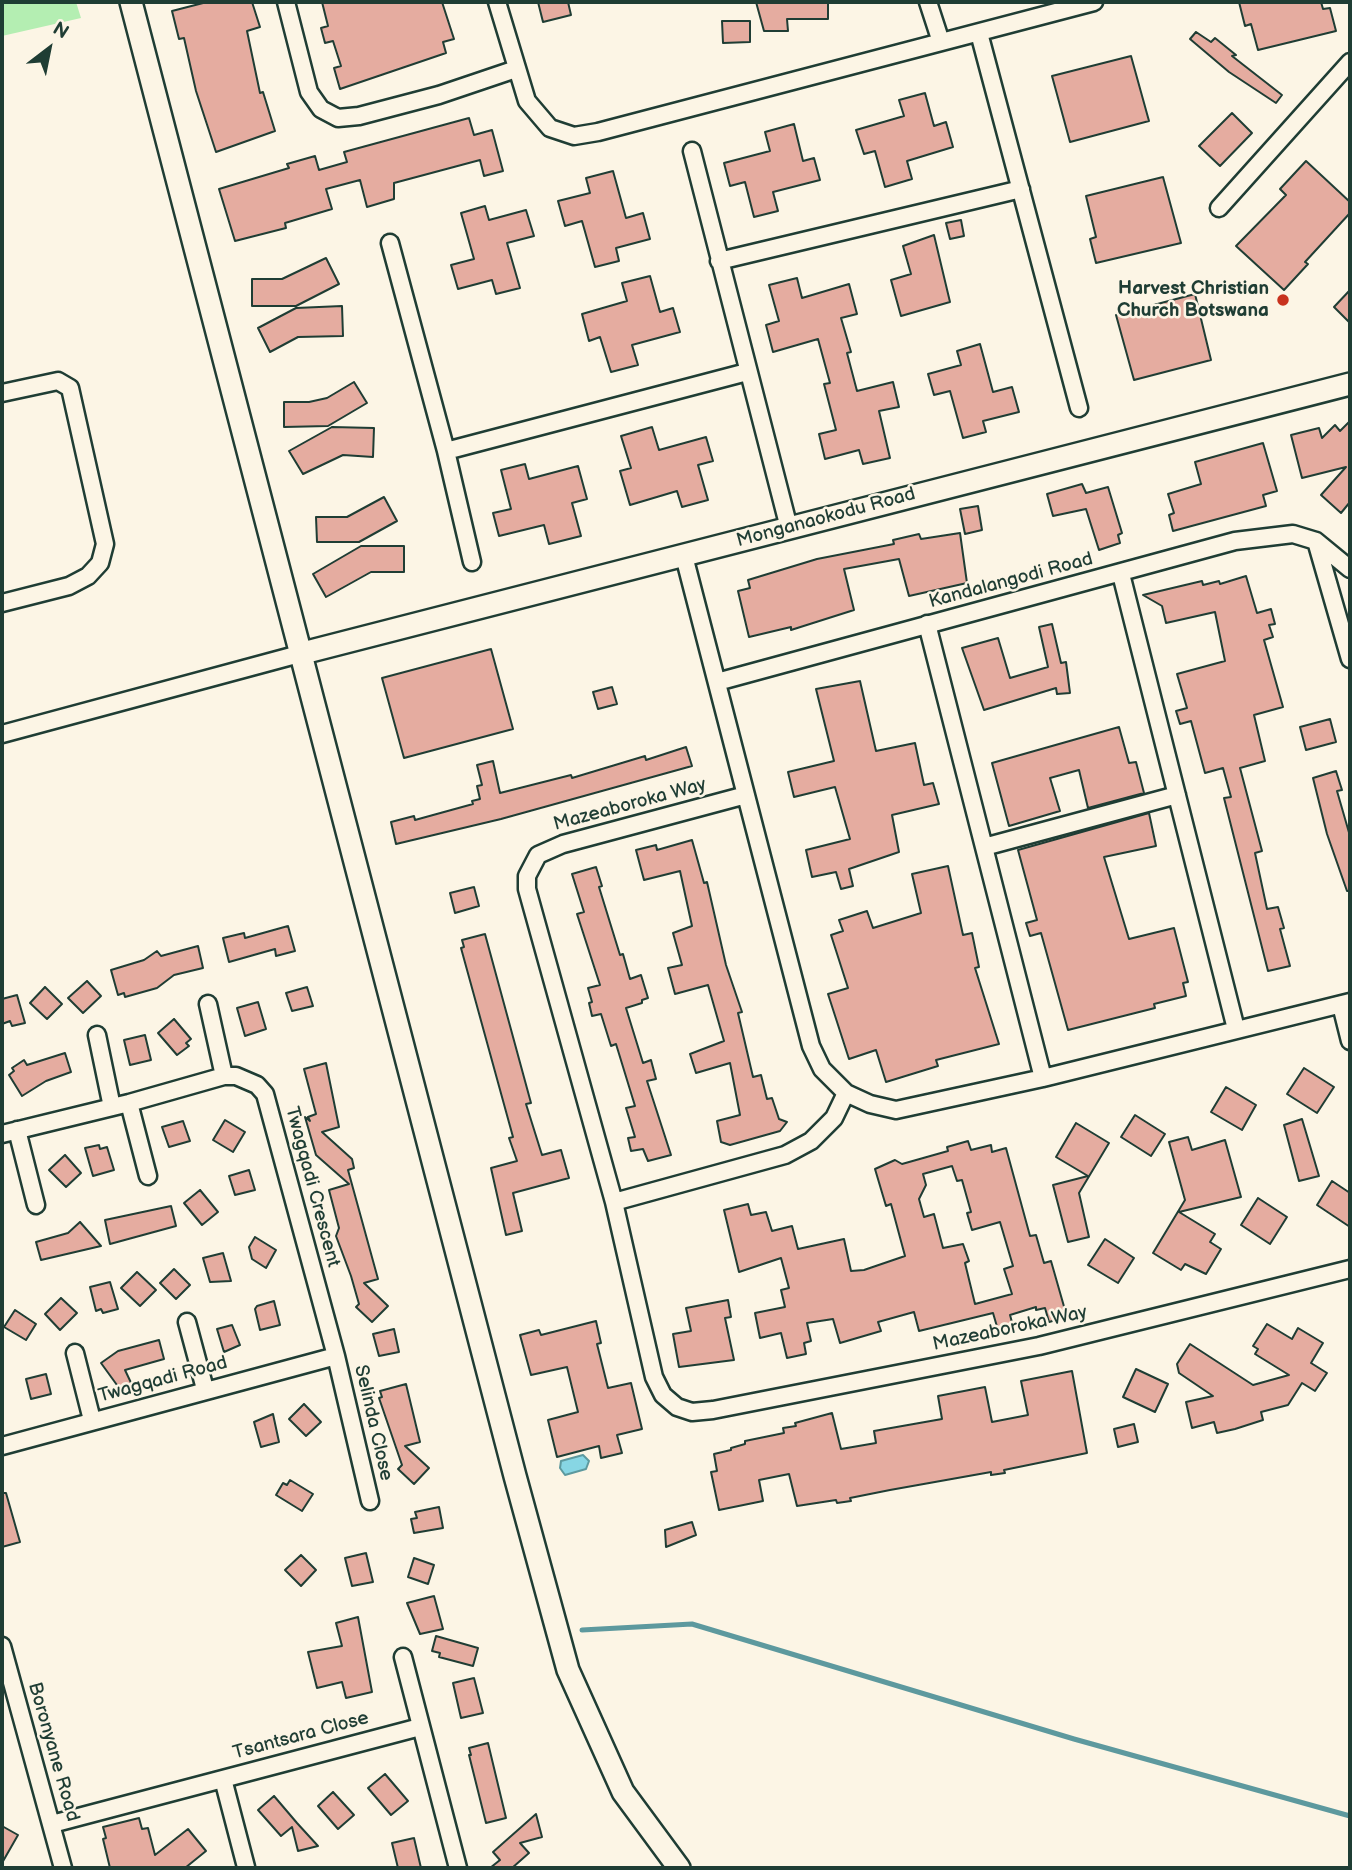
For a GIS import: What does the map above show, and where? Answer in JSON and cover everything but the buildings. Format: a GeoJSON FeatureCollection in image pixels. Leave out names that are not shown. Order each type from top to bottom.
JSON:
{"type":"FeatureCollection","features":[{"type":"Feature","properties":{"kind":"street"},"geometry":{"type":"LineString","coordinates":[[131,2],[303,653],[514,1476],[568,1670],[624,1792],[679,1868]]}},
{"type":"Feature","properties":{"kind":"street"},"geometry":{"type":"LineString","coordinates":[[286,2],[309,92],[321,109],[338,118],[359,116],[439,95],[516,69]]}},
{"type":"Feature","properties":{"kind":"street"},"geometry":{"type":"LineString","coordinates":[[497,2],[527,101],[550,128],[574,136],[1094,2]]}},
{"type":"Feature","properties":{"kind":"street"},"geometry":{"type":"LineString","coordinates":[[928,2],[941,42]]}},
{"type":"Feature","properties":{"kind":"street"},"geometry":{"type":"LineString","coordinates":[[978,33],[1079,408]]}},
{"type":"Feature","properties":{"kind":"street"},"geometry":{"type":"LineString","coordinates":[[1219,208],[1350,62]]}},
{"type":"Feature","properties":{"kind":"street"},"geometry":{"type":"LineString","coordinates":[[692,151],[789,528]]}},
{"type":"Feature","properties":{"kind":"street"},"geometry":{"type":"LineString","coordinates":[[719,261],[1021,189]]}},
{"type":"Feature","properties":{"kind":"street"},"geometry":{"type":"LineString","coordinates":[[390,243],[446,451],[472,562]]}},
{"type":"Feature","properties":{"kind":"street"},"geometry":{"type":"LineString","coordinates":[[446,451],[747,372]]}},
{"type":"Feature","properties":{"kind":"street"},"geometry":{"type":"LineString","coordinates":[[2,393],[58,381],[70,388],[105,544],[100,563],[88,576],[69,586],[2,603]]}},
{"type":"Feature","properties":{"kind":"street","name":"Monganaokodu Road"},"geometry":{"type":"LineString","coordinates":[[303,653],[1350,384]]}},
{"type":"Feature","properties":{"kind":"street","name":"Kandalangodi Road"},"geometry":{"type":"LineString","coordinates":[[717,682],[1235,541],[1293,534],[1316,541]]}},
{"type":"Feature","properties":{"kind":"street"},"geometry":{"type":"LineString","coordinates":[[1316,541],[1350,569]]}},
{"type":"Feature","properties":{"kind":"street"},"geometry":{"type":"LineString","coordinates":[[1316,541],[1350,655]]}},
{"type":"Feature","properties":{"kind":"street"},"geometry":{"type":"LineString","coordinates":[[684,556],[811,1046],[822,1069],[846,1093],[870,1104],[896,1110],[1043,1078],[1345,1003],[1350,1041]]}},
{"type":"Feature","properties":{"kind":"street"},"geometry":{"type":"LineString","coordinates":[[1121,574],[1236,1029]]}},
{"type":"Feature","properties":{"kind":"street"},"geometry":{"type":"LineString","coordinates":[[927,624],[1043,1078]]}},
{"type":"Feature","properties":{"kind":"street"},"geometry":{"type":"LineString","coordinates":[[2,734],[303,653]]}},
{"type":"Feature","properties":{"kind":"street"},"geometry":{"type":"LineString","coordinates":[[984,847],[1177,794]]}},
{"type":"Feature","properties":{"kind":"street","name":"Mazeaboroka Way"},"geometry":{"type":"LineString","coordinates":[[747,795],[562,844],[538,855],[531,865],[527,890],[614,1202],[654,1377],[663,1395],[677,1407],[692,1412],[713,1410],[1040,1346],[1350,1269]]}},
{"type":"Feature","properties":{"kind":"street"},"geometry":{"type":"LineString","coordinates":[[36,1205],[9,1132],[129,1103],[224,1076],[208,1004]]}},
{"type":"Feature","properties":{"kind":"street"},"geometry":{"type":"LineString","coordinates":[[97,1035],[112,1107]]}},
{"type":"Feature","properties":{"kind":"street","name":"Twagqadi Crescent"},"geometry":{"type":"LineString","coordinates":[[224,1076],[249,1080],[265,1094],[336,1356]]}},
{"type":"Feature","properties":{"kind":"street"},"geometry":{"type":"LineString","coordinates":[[614,1202],[785,1155],[811,1141],[834,1118],[846,1093]]}},
{"type":"Feature","properties":{"kind":"street"},"geometry":{"type":"LineString","coordinates":[[129,1103],[148,1176]]}},
{"type":"Feature","properties":{"kind":"street"},"geometry":{"type":"LineString","coordinates":[[187,1322],[205,1389]]}},
{"type":"Feature","properties":{"kind":"street"},"geometry":{"type":"LineString","coordinates":[[75,1353],[92,1420]]}},
{"type":"Feature","properties":{"kind":"street","name":"Twagqadi Road"},"geometry":{"type":"LineString","coordinates":[[2,1446],[205,1389],[336,1356]]}},
{"type":"Feature","properties":{"kind":"street","name":"Selinda Close"},"geometry":{"type":"LineString","coordinates":[[336,1356],[370,1501]]}},
{"type":"Feature","properties":{"kind":"street","name":"Boronyane Road"},"geometry":{"type":"LineString","coordinates":[[2,1651],[63,1868]]}},
{"type":"Feature","properties":{"kind":"street"},"geometry":{"type":"LineString","coordinates":[[402,1657],[458,1868]]}},
{"type":"Feature","properties":{"kind":"street","name":"Tsantsara Close"},"geometry":{"type":"LineString","coordinates":[[52,1824],[420,1727]]}},
{"type":"Feature","properties":{"kind":"street"},"geometry":{"type":"LineString","coordinates":[[223,1779],[246,1867]]}},
{"type":"Feature","properties":{"kind":"green space"},"geometry":{"type":"Polygon","coordinates":[[[2,2],[76,2],[81,18],[2,36],[2,2]]]}},
{"type":"Feature","properties":{"kind":"water"},"geometry":{"type":"Polygon","coordinates":[[[583,1455],[589,1461],[586,1469],[565,1475],[560,1468],[561,1461],[583,1455]]]}},
{"type":"Feature","properties":{"kind":"waterway"},"geometry":{"type":"LineString","coordinates":[[582,1630],[692,1624],[1074,1739],[1350,1816]]}},
{"type":"Feature","properties":{"kind":"place","name":"Harvest Christian Church Botswana"},"geometry":{"type":"Point","coordinates":[1283,300]}}]}
